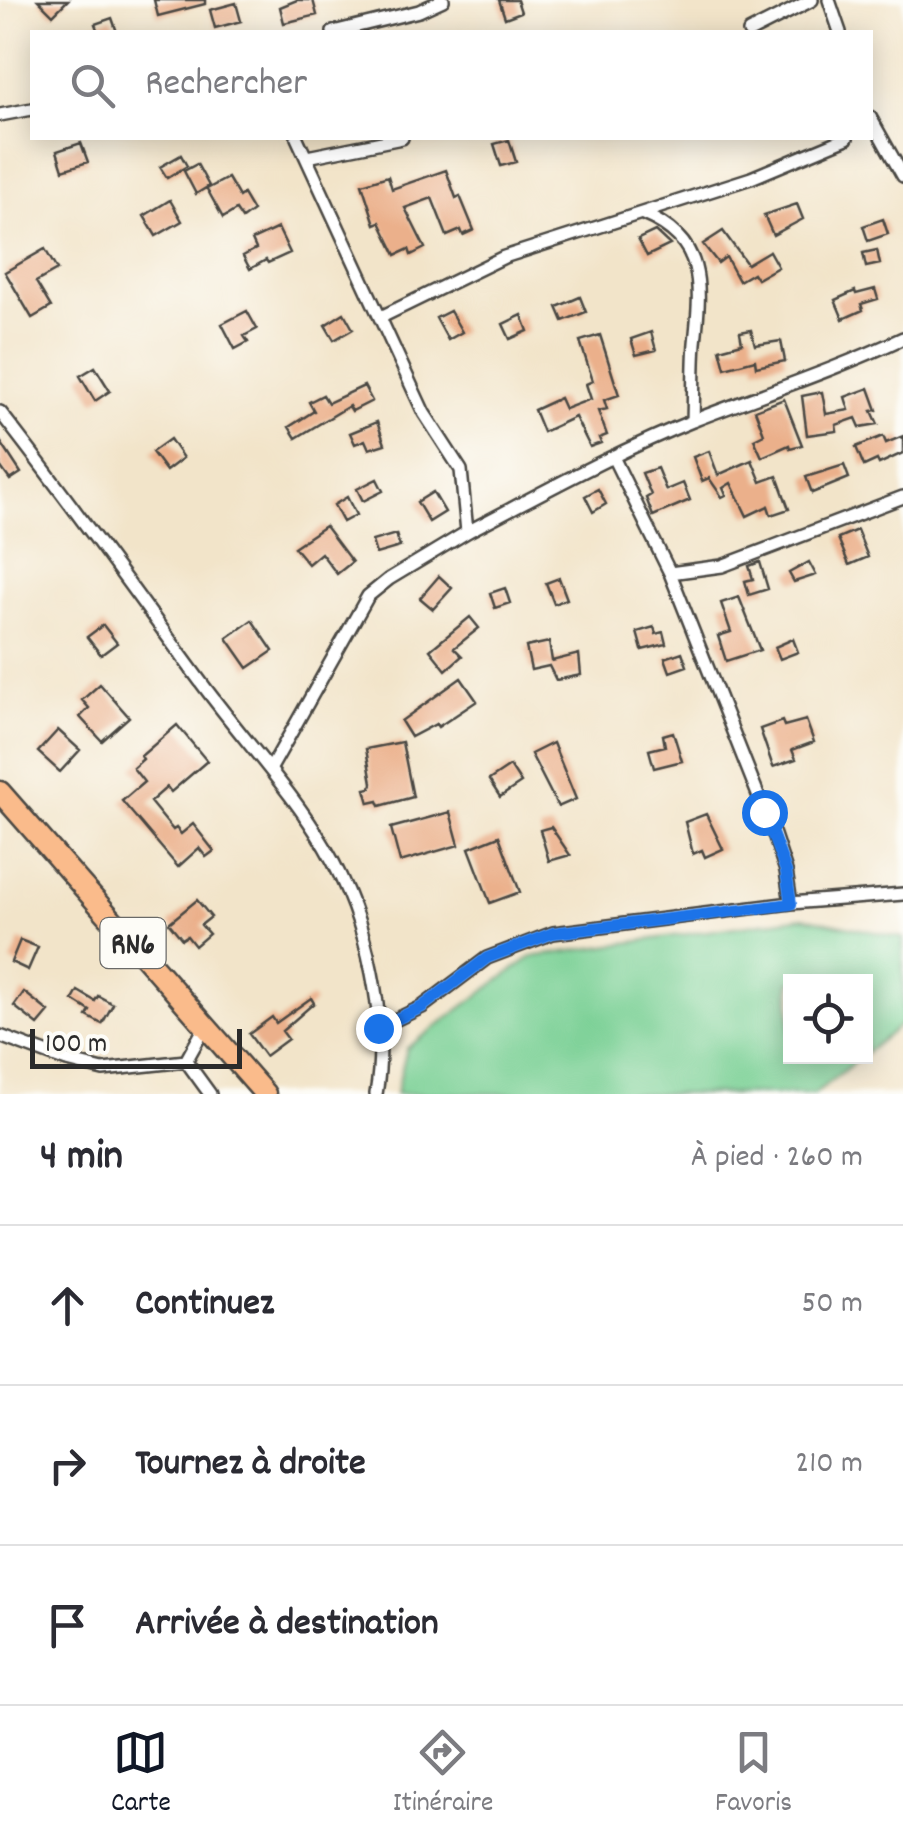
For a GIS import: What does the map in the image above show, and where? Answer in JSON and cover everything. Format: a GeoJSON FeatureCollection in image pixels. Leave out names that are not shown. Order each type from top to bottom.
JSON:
{"type":"FeatureCollection","features":[{"type":"Feature","properties":{"kind":"highway","name":"RN6"},"geometry":{"type":"LineString","coordinates":[[0,792],[266,1094]]}},
{"type":"Feature","properties":{"kind":"street"},"geometry":{"type":"LineString","coordinates":[[341,30],[443,0]]}},
{"type":"Feature","properties":{"kind":"street"},"geometry":{"type":"LineString","coordinates":[[753,30],[812,0]]}},
{"type":"Feature","properties":{"kind":"street"},"geometry":{"type":"LineString","coordinates":[[829,0],[839,30]]}},
{"type":"Feature","properties":{"kind":"street"},"geometry":{"type":"LineString","coordinates":[[0,115],[30,108]]}},
{"type":"Feature","properties":{"kind":"street"},"geometry":{"type":"LineString","coordinates":[[873,125],[898,156],[903,176]]}},
{"type":"Feature","properties":{"kind":"street"},"geometry":{"type":"LineString","coordinates":[[297,140],[424,413],[461,470],[468,532]]}},
{"type":"Feature","properties":{"kind":"street"},"geometry":{"type":"LineString","coordinates":[[307,157],[392,140]]}},
{"type":"Feature","properties":{"kind":"street"},"geometry":{"type":"LineString","coordinates":[[381,317],[504,257],[751,178],[841,140]]}},
{"type":"Feature","properties":{"kind":"street"},"geometry":{"type":"LineString","coordinates":[[643,214],[659,220],[683,240],[695,264],[700,312],[695,343],[693,421]]}},
{"type":"Feature","properties":{"kind":"street"},"geometry":{"type":"LineString","coordinates":[[271,768],[368,596],[389,579],[468,532],[613,457],[693,421],[845,366],[903,338]]}},
{"type":"Feature","properties":{"kind":"street"},"geometry":{"type":"LineString","coordinates":[[0,412],[326,846],[350,893],[365,936],[378,1006],[381,1067],[376,1094]]}},
{"type":"Feature","properties":{"kind":"street"},"geometry":{"type":"LineString","coordinates":[[613,457],[670,574],[774,835],[786,871],[791,904]]}},
{"type":"Feature","properties":{"kind":"street"},"geometry":{"type":"LineString","coordinates":[[670,574],[722,566],[903,497]]}},
{"type":"Feature","properties":{"kind":"street"},"geometry":{"type":"LineString","coordinates":[[378,1028],[422,1007],[487,958],[553,933],[903,894]]}},
{"type":"Feature","properties":{"kind":"street"},"geometry":{"type":"LineString","coordinates":[[186,1061],[205,1028]]}},
{"type":"Feature","properties":{"kind":"street"},"geometry":{"type":"LineString","coordinates":[[0,1036],[103,1070],[186,1061]]}},
{"type":"Feature","properties":{"kind":"street"},"geometry":{"type":"LineString","coordinates":[[186,1061],[210,1094]]}},
{"type":"Feature","properties":{"kind":"green space"},"geometry":{"type":"Polygon","coordinates":[[[803,917],[903,938],[903,1023],[873,1047],[873,974],[783,974],[783,1064],[852,1064],[814,1094],[396,1094],[407,1048],[531,957],[803,917]]]}},
{"type":"Feature","properties":{"kind":"building"},"geometry":{"type":"Polygon","coordinates":[[[38,0],[68,0],[53,15],[38,0]]]}},
{"type":"Feature","properties":{"kind":"building"},"geometry":{"type":"Polygon","coordinates":[[[154,0],[205,0],[205,4],[158,16],[154,0]]]}},
{"type":"Feature","properties":{"kind":"building"},"geometry":{"type":"Polygon","coordinates":[[[297,0],[313,0],[317,15],[284,23],[280,7],[297,0]]]}},
{"type":"Feature","properties":{"kind":"building"},"geometry":{"type":"Polygon","coordinates":[[[499,0],[517,0],[521,12],[505,18],[499,0]]]}},
{"type":"Feature","properties":{"kind":"building"},"geometry":{"type":"Polygon","coordinates":[[[236,3],[241,21],[215,28],[210,10],[236,3]]]}},
{"type":"Feature","properties":{"kind":"building"},"geometry":{"type":"Polygon","coordinates":[[[112,18],[116,30],[97,30],[95,24],[112,18]]]}},
{"type":"Feature","properties":{"kind":"building"},"geometry":{"type":"Polygon","coordinates":[[[509,140],[516,162],[501,166],[494,144],[509,140]]]}},
{"type":"Feature","properties":{"kind":"building"},"geometry":{"type":"Polygon","coordinates":[[[81,143],[88,162],[63,170],[57,151],[81,143]]]}},
{"type":"Feature","properties":{"kind":"building"},"geometry":{"type":"Polygon","coordinates":[[[181,155],[187,166],[167,178],[160,167],[181,155]]]}},
{"type":"Feature","properties":{"kind":"building"},"geometry":{"type":"Polygon","coordinates":[[[197,164],[209,186],[196,194],[184,171],[197,164]]]}},
{"type":"Feature","properties":{"kind":"building"},"geometry":{"type":"Polygon","coordinates":[[[446,170],[474,230],[447,236],[432,198],[405,208],[425,248],[411,255],[409,249],[396,255],[380,222],[375,224],[362,184],[388,176],[392,189],[446,170]]]}},
{"type":"Feature","properties":{"kind":"building"},"geometry":{"type":"Polygon","coordinates":[[[228,178],[253,211],[242,219],[236,210],[223,218],[207,189],[228,178]]]}},
{"type":"Feature","properties":{"kind":"building"},"geometry":{"type":"Polygon","coordinates":[[[170,200],[182,221],[156,236],[144,216],[170,200]]]}},
{"type":"Feature","properties":{"kind":"building"},"geometry":{"type":"Polygon","coordinates":[[[797,204],[803,219],[773,235],[764,215],[797,204]]]}},
{"type":"Feature","properties":{"kind":"building"},"geometry":{"type":"Polygon","coordinates":[[[883,219],[888,234],[868,241],[863,226],[883,219]]]}},
{"type":"Feature","properties":{"kind":"building"},"geometry":{"type":"Polygon","coordinates":[[[278,228],[290,253],[250,269],[243,256],[256,249],[252,240],[278,228]]]}},
{"type":"Feature","properties":{"kind":"building"},"geometry":{"type":"Polygon","coordinates":[[[655,231],[670,245],[647,256],[638,239],[655,231]]]}},
{"type":"Feature","properties":{"kind":"building"},"geometry":{"type":"Polygon","coordinates":[[[723,231],[747,264],[769,251],[778,267],[757,279],[753,273],[739,281],[726,257],[718,263],[703,244],[723,231]]]}},
{"type":"Feature","properties":{"kind":"building"},"geometry":{"type":"Polygon","coordinates":[[[45,249],[57,270],[36,282],[51,307],[32,318],[5,272],[45,249]]]}},
{"type":"Feature","properties":{"kind":"building"},"geometry":{"type":"Polygon","coordinates":[[[877,250],[880,264],[866,267],[863,253],[877,250]]]}},
{"type":"Feature","properties":{"kind":"building"},"geometry":{"type":"Polygon","coordinates":[[[875,289],[878,299],[861,304],[863,310],[843,319],[835,300],[855,291],[856,294],[875,289]]]}},
{"type":"Feature","properties":{"kind":"building"},"geometry":{"type":"Polygon","coordinates":[[[580,297],[586,312],[563,321],[557,307],[580,297]]]}},
{"type":"Feature","properties":{"kind":"building"},"geometry":{"type":"Polygon","coordinates":[[[247,311],[257,329],[244,336],[248,342],[235,349],[222,324],[247,311]]]}},
{"type":"Feature","properties":{"kind":"building"},"geometry":{"type":"Polygon","coordinates":[[[450,311],[462,332],[448,340],[436,318],[450,311]]]}},
{"type":"Feature","properties":{"kind":"building"},"geometry":{"type":"Polygon","coordinates":[[[344,313],[353,329],[334,340],[325,325],[344,313]]]}},
{"type":"Feature","properties":{"kind":"building"},"geometry":{"type":"Polygon","coordinates":[[[522,315],[528,331],[510,339],[503,324],[522,315]]]}},
{"type":"Feature","properties":{"kind":"building"},"geometry":{"type":"Polygon","coordinates":[[[751,330],[755,345],[781,341],[785,361],[756,367],[755,360],[725,368],[720,349],[742,343],[740,332],[751,330]]]}},
{"type":"Feature","properties":{"kind":"building"},"geometry":{"type":"Polygon","coordinates":[[[651,332],[656,350],[636,355],[631,339],[651,332]]]}},
{"type":"Feature","properties":{"kind":"building"},"geometry":{"type":"Polygon","coordinates":[[[600,335],[619,395],[604,400],[607,409],[598,411],[607,435],[599,438],[601,443],[590,447],[575,417],[543,432],[534,410],[560,398],[565,409],[591,399],[586,384],[593,381],[580,341],[600,335]]]}},
{"type":"Feature","properties":{"kind":"building"},"geometry":{"type":"Polygon","coordinates":[[[95,367],[110,391],[95,401],[80,376],[95,367]]]}},
{"type":"Feature","properties":{"kind":"building"},"geometry":{"type":"Polygon","coordinates":[[[364,386],[372,401],[352,411],[349,406],[296,438],[289,427],[314,411],[309,402],[323,395],[328,403],[364,386]]]}},
{"type":"Feature","properties":{"kind":"building"},"geometry":{"type":"Polygon","coordinates":[[[869,388],[878,424],[860,427],[856,418],[836,425],[837,431],[807,435],[802,396],[822,392],[826,414],[849,410],[845,397],[869,388]]]}},
{"type":"Feature","properties":{"kind":"building"},"geometry":{"type":"Polygon","coordinates":[[[784,399],[802,445],[789,445],[762,457],[754,439],[764,434],[755,410],[784,399]]]}},
{"type":"Feature","properties":{"kind":"building"},"geometry":{"type":"Polygon","coordinates":[[[377,422],[385,444],[369,449],[365,440],[355,444],[350,433],[377,422]]]}},
{"type":"Feature","properties":{"kind":"building"},"geometry":{"type":"Polygon","coordinates":[[[883,436],[886,443],[903,436],[903,453],[864,466],[856,447],[883,436]]]}},
{"type":"Feature","properties":{"kind":"building"},"geometry":{"type":"Polygon","coordinates":[[[170,439],[183,458],[166,471],[152,452],[170,439]]]}},
{"type":"Feature","properties":{"kind":"building"},"geometry":{"type":"Polygon","coordinates":[[[0,441],[21,473],[10,480],[0,466],[0,441]]]}},
{"type":"Feature","properties":{"kind":"building"},"geometry":{"type":"Polygon","coordinates":[[[709,451],[718,475],[752,460],[761,482],[777,476],[789,509],[771,515],[768,506],[747,516],[731,483],[723,488],[726,495],[722,497],[709,478],[702,481],[693,457],[709,451]]]}},
{"type":"Feature","properties":{"kind":"building"},"geometry":{"type":"Polygon","coordinates":[[[844,465],[849,478],[812,493],[806,477],[844,465]]]}},
{"type":"Feature","properties":{"kind":"building"},"geometry":{"type":"Polygon","coordinates":[[[657,468],[666,490],[683,483],[690,500],[653,516],[646,498],[651,495],[642,473],[657,468]]]}},
{"type":"Feature","properties":{"kind":"building"},"geometry":{"type":"Polygon","coordinates":[[[377,479],[383,491],[363,501],[357,489],[377,479]]]}},
{"type":"Feature","properties":{"kind":"building"},"geometry":{"type":"Polygon","coordinates":[[[598,489],[606,504],[593,512],[585,496],[598,489]]]}},
{"type":"Feature","properties":{"kind":"building"},"geometry":{"type":"Polygon","coordinates":[[[433,492],[445,512],[429,522],[417,502],[433,492]]]}},
{"type":"Feature","properties":{"kind":"building"},"geometry":{"type":"Polygon","coordinates":[[[347,497],[356,515],[343,522],[334,505],[347,497]]]}},
{"type":"Feature","properties":{"kind":"building"},"geometry":{"type":"Polygon","coordinates":[[[325,526],[352,562],[337,574],[321,553],[308,564],[294,547],[325,526]]]}},
{"type":"Feature","properties":{"kind":"building"},"geometry":{"type":"Polygon","coordinates":[[[857,530],[868,557],[849,565],[838,538],[857,530]]]}},
{"type":"Feature","properties":{"kind":"building"},"geometry":{"type":"Polygon","coordinates":[[[396,534],[400,547],[376,554],[372,541],[396,534]]]}},
{"type":"Feature","properties":{"kind":"building"},"geometry":{"type":"Polygon","coordinates":[[[760,562],[768,589],[749,595],[745,581],[753,579],[749,566],[760,562]]]}},
{"type":"Feature","properties":{"kind":"building"},"geometry":{"type":"Polygon","coordinates":[[[809,562],[816,575],[794,582],[789,573],[809,562]]]}},
{"type":"Feature","properties":{"kind":"building"},"geometry":{"type":"Polygon","coordinates":[[[439,576],[452,588],[433,609],[420,598],[439,576]]]}},
{"type":"Feature","properties":{"kind":"building"},"geometry":{"type":"Polygon","coordinates":[[[559,578],[567,599],[554,604],[546,583],[559,578]]]}},
{"type":"Feature","properties":{"kind":"building"},"geometry":{"type":"Polygon","coordinates":[[[505,588],[510,603],[495,608],[490,593],[505,588]]]}},
{"type":"Feature","properties":{"kind":"building"},"geometry":{"type":"Polygon","coordinates":[[[739,597],[760,650],[726,661],[718,636],[731,632],[721,603],[739,597]]]}},
{"type":"Feature","properties":{"kind":"building"},"geometry":{"type":"Polygon","coordinates":[[[470,617],[479,628],[454,648],[462,656],[446,670],[430,650],[470,617]]]}},
{"type":"Feature","properties":{"kind":"building"},"geometry":{"type":"Polygon","coordinates":[[[252,620],[273,651],[248,668],[227,638],[252,620]]]}},
{"type":"Feature","properties":{"kind":"building"},"geometry":{"type":"Polygon","coordinates":[[[103,625],[117,643],[101,655],[87,637],[103,625]]]}},
{"type":"Feature","properties":{"kind":"building"},"geometry":{"type":"Polygon","coordinates":[[[654,627],[656,634],[663,632],[666,644],[642,650],[637,632],[654,627]]]}},
{"type":"Feature","properties":{"kind":"building"},"geometry":{"type":"Polygon","coordinates":[[[793,639],[798,652],[780,659],[775,647],[793,639]]]}},
{"type":"Feature","properties":{"kind":"building"},"geometry":{"type":"Polygon","coordinates":[[[549,642],[552,661],[579,654],[581,675],[556,680],[549,666],[531,670],[526,647],[549,642]]]}},
{"type":"Feature","properties":{"kind":"building"},"geometry":{"type":"Polygon","coordinates":[[[682,652],[687,666],[670,672],[665,658],[682,652]]]}},
{"type":"Feature","properties":{"kind":"building"},"geometry":{"type":"Polygon","coordinates":[[[461,678],[477,701],[438,727],[436,724],[411,737],[401,721],[461,678]]]}},
{"type":"Feature","properties":{"kind":"building"},"geometry":{"type":"Polygon","coordinates":[[[100,684],[129,717],[102,741],[80,717],[89,708],[82,700],[100,684]]]}},
{"type":"Feature","properties":{"kind":"building"},"geometry":{"type":"Polygon","coordinates":[[[806,720],[814,742],[792,750],[796,759],[773,767],[760,729],[782,721],[784,726],[806,720]]]}},
{"type":"Feature","properties":{"kind":"building"},"geometry":{"type":"Polygon","coordinates":[[[177,725],[207,761],[171,792],[167,787],[150,802],[173,830],[176,828],[181,834],[193,824],[214,851],[206,857],[199,848],[178,867],[122,801],[144,782],[133,768],[143,759],[141,756],[177,725]]]}},
{"type":"Feature","properties":{"kind":"building"},"geometry":{"type":"Polygon","coordinates":[[[58,730],[80,750],[60,772],[38,752],[58,730]]]}},
{"type":"Feature","properties":{"kind":"building"},"geometry":{"type":"Polygon","coordinates":[[[673,732],[682,761],[654,768],[649,750],[665,746],[663,735],[673,732]]]}},
{"type":"Feature","properties":{"kind":"building"},"geometry":{"type":"Polygon","coordinates":[[[402,742],[413,797],[380,806],[378,801],[369,803],[365,789],[371,788],[372,783],[366,749],[402,742]]]}},
{"type":"Feature","properties":{"kind":"building"},"geometry":{"type":"Polygon","coordinates":[[[553,743],[576,799],[558,807],[531,754],[553,743]]]}},
{"type":"Feature","properties":{"kind":"building"},"geometry":{"type":"Polygon","coordinates":[[[510,766],[521,783],[500,797],[489,780],[510,766]]]}},
{"type":"Feature","properties":{"kind":"building"},"geometry":{"type":"Polygon","coordinates":[[[450,812],[459,845],[400,862],[391,828],[450,812]]]}},
{"type":"Feature","properties":{"kind":"building"},"geometry":{"type":"Polygon","coordinates":[[[706,814],[723,849],[705,857],[702,850],[693,854],[685,822],[706,814]]]}},
{"type":"Feature","properties":{"kind":"building"},"geometry":{"type":"Polygon","coordinates":[[[551,827],[570,855],[549,861],[540,830],[551,827]]]}},
{"type":"Feature","properties":{"kind":"building"},"geometry":{"type":"Polygon","coordinates":[[[499,836],[520,892],[490,903],[469,848],[499,836]]]}},
{"type":"Feature","properties":{"kind":"building"},"geometry":{"type":"Polygon","coordinates":[[[197,900],[211,917],[201,925],[209,934],[195,946],[187,936],[182,939],[169,923],[197,900]]]}},
{"type":"Feature","properties":{"kind":"building"},"geometry":{"type":"Polygon","coordinates":[[[20,940],[38,947],[28,970],[11,962],[20,940]]]}},
{"type":"Feature","properties":{"kind":"building"},"geometry":{"type":"Polygon","coordinates":[[[78,991],[95,1001],[98,996],[113,1004],[102,1024],[87,1016],[90,1011],[73,1000],[78,991]]]}},
{"type":"Feature","properties":{"kind":"building"},"geometry":{"type":"Polygon","coordinates":[[[24,992],[49,1012],[38,1025],[14,1006],[24,992]]]}},
{"type":"Feature","properties":{"kind":"building"},"geometry":{"type":"Polygon","coordinates":[[[311,998],[314,1003],[282,1031],[288,1039],[265,1056],[249,1034],[272,1017],[276,1023],[311,998]]]}},
{"type":"Feature","properties":{"kind":"route"},"geometry":{"type":"LineString","coordinates":[[378,1028],[422,1007],[487,958],[516,944],[603,925],[791,904],[786,871],[764,812]]}}]}
